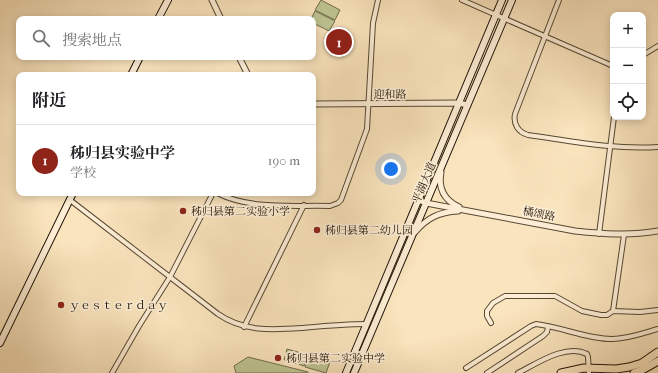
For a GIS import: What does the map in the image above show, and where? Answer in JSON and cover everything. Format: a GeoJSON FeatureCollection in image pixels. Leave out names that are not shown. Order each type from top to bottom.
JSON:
{"type":"FeatureCollection","features":[{"type":"Feature","properties":{"kind":"highway"},"geometry":{"type":"LineString","coordinates":[[562,373],[576,369],[616,369],[629,367],[642,363],[658,352]]}},
{"type":"Feature","properties":{"kind":"highway"},"geometry":{"type":"LineString","coordinates":[[634,373],[658,361]]}},
{"type":"Feature","properties":{"kind":"main road"},"geometry":{"type":"LineString","coordinates":[[160,16],[168,0]]}},
{"type":"Feature","properties":{"kind":"main road","name":"平湖大道"},"geometry":{"type":"LineString","coordinates":[[346,373],[502,0]]}},
{"type":"Feature","properties":{"kind":"main road","name":"平湖大道"},"geometry":{"type":"LineString","coordinates":[[354,373],[512,0]]}},
{"type":"Feature","properties":{"kind":"main road"},"geometry":{"type":"LineString","coordinates":[[132,72],[138,60]]}},
{"type":"Feature","properties":{"kind":"main road"},"geometry":{"type":"LineString","coordinates":[[0,343],[72,196]]}},
{"type":"Feature","properties":{"kind":"street"},"geometry":{"type":"LineString","coordinates":[[212,0],[220,16]]}},
{"type":"Feature","properties":{"kind":"street"},"geometry":{"type":"LineString","coordinates":[[224,196],[262,205],[334,205],[341,200],[368,124],[373,23],[378,0]]}},
{"type":"Feature","properties":{"kind":"street"},"geometry":{"type":"LineString","coordinates":[[462,0],[610,65]]}},
{"type":"Feature","properties":{"kind":"street"},"geometry":{"type":"LineString","coordinates":[[559,0],[515,114],[515,124],[521,132],[528,135],[629,148],[658,147]]}},
{"type":"Feature","properties":{"kind":"street"},"geometry":{"type":"LineString","coordinates":[[646,54],[658,46]]}},
{"type":"Feature","properties":{"kind":"street"},"geometry":{"type":"LineString","coordinates":[[240,60],[246,72]]}},
{"type":"Feature","properties":{"kind":"street","name":"迎和路"},"geometry":{"type":"LineString","coordinates":[[316,104],[459,103],[467,105]]}},
{"type":"Feature","properties":{"kind":"street"},"geometry":{"type":"LineString","coordinates":[[599,234],[614,120]]}},
{"type":"Feature","properties":{"kind":"street"},"geometry":{"type":"LineString","coordinates":[[444,161],[440,179],[440,187],[443,195],[454,205],[469,211]]}},
{"type":"Feature","properties":{"kind":"street"},"geometry":{"type":"LineString","coordinates":[[112,373],[138,326],[170,277],[210,196]]}},
{"type":"Feature","properties":{"kind":"street"},"geometry":{"type":"LineString","coordinates":[[70,200],[224,318],[244,327],[270,330],[366,324],[374,325]]}},
{"type":"Feature","properties":{"kind":"street","name":"橘颂路"},"geometry":{"type":"LineString","coordinates":[[418,200],[426,203],[575,231],[624,235],[658,231]]}},
{"type":"Feature","properties":{"kind":"street"},"geometry":{"type":"LineString","coordinates":[[244,327],[304,206]]}},
{"type":"Feature","properties":{"kind":"street"},"geometry":{"type":"LineString","coordinates":[[412,236],[427,220],[435,215],[452,211],[469,211]]}},
{"type":"Feature","properties":{"kind":"street"},"geometry":{"type":"LineString","coordinates":[[613,311],[624,235]]}},
{"type":"Feature","properties":{"kind":"street"},"geometry":{"type":"LineString","coordinates":[[491,323],[487,316],[487,311],[493,303],[505,296],[533,297],[550,295],[560,298],[582,311],[595,314],[607,315],[613,311],[640,312],[658,310]]}},
{"type":"Feature","properties":{"kind":"street"},"geometry":{"type":"LineString","coordinates":[[466,368],[536,324],[582,335],[611,339],[628,337],[658,329]]}},
{"type":"Feature","properties":{"kind":"street"},"geometry":{"type":"LineString","coordinates":[[487,373],[543,336],[547,332],[548,327]]}},
{"type":"Feature","properties":{"kind":"street"},"geometry":{"type":"LineString","coordinates":[[518,373],[555,354],[564,352],[583,352],[587,354],[589,370]]}},
{"type":"Feature","properties":{"kind":"green space"},"geometry":{"type":"Polygon","coordinates":[[[321,0],[340,10],[335,20],[315,10],[321,0]]]}},
{"type":"Feature","properties":{"kind":"green space"},"geometry":{"type":"Polygon","coordinates":[[[315,11],[335,21],[329,31],[316,24],[316,16],[312,16],[315,11]]]}},
{"type":"Feature","properties":{"kind":"green space"},"geometry":{"type":"Polygon","coordinates":[[[287,349],[308,355],[304,366],[284,360],[287,349]]]}},
{"type":"Feature","properties":{"kind":"green space"},"geometry":{"type":"Polygon","coordinates":[[[309,355],[330,362],[326,373],[305,367],[309,355]]]}},
{"type":"Feature","properties":{"kind":"green space"},"geometry":{"type":"Polygon","coordinates":[[[248,357],[308,373],[236,373],[234,366],[248,357]]]}},
{"type":"Feature","properties":{"kind":"place","name":"秭归县实验中学"},"geometry":{"type":"Point","coordinates":[339,42]}},
{"type":"Feature","properties":{"kind":"place","name":"秭归县第二实验小学"},"geometry":{"type":"Point","coordinates":[183,211]}},
{"type":"Feature","properties":{"kind":"place","name":"秭归县第二幼儿园"},"geometry":{"type":"Point","coordinates":[317,230]}},
{"type":"Feature","properties":{"kind":"place","name":"ｙｅｓｔｅｒｄａｙ"},"geometry":{"type":"Point","coordinates":[61,305]}},
{"type":"Feature","properties":{"kind":"place","name":"秭归县第二实验中学"},"geometry":{"type":"Point","coordinates":[278,358]}}]}
